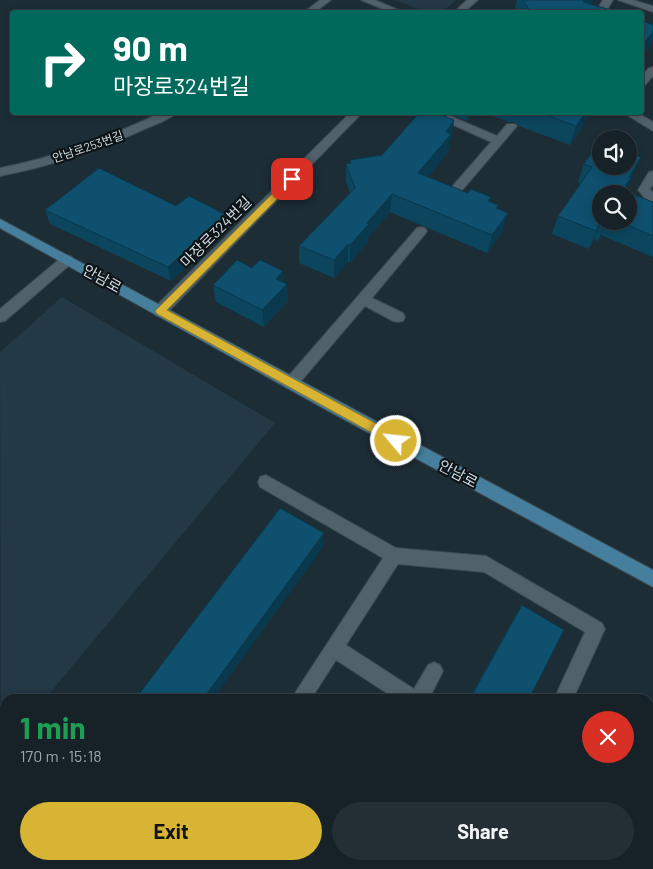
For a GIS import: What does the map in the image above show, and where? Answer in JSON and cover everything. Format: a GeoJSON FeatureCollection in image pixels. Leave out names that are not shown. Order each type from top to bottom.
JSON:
{"type":"FeatureCollection","features":[{"type":"Feature","properties":{"kind":"main road","name":"안남로"},"geometry":{"type":"LineString","coordinates":[[0,223],[653,579]]}},
{"type":"Feature","properties":{"kind":"street"},"geometry":{"type":"LineString","coordinates":[[313,10],[326,0]]}},
{"type":"Feature","properties":{"kind":"street"},"geometry":{"type":"LineString","coordinates":[[366,0],[393,10]]}},
{"type":"Feature","properties":{"kind":"street"},"geometry":{"type":"LineString","coordinates":[[461,10],[473,0]]}},
{"type":"Feature","properties":{"kind":"street"},"geometry":{"type":"LineString","coordinates":[[623,0],[652,13]]}},
{"type":"Feature","properties":{"kind":"street"},"geometry":{"type":"LineString","coordinates":[[644,80],[653,70]]}},
{"type":"Feature","properties":{"kind":"street","name":"안남로253번길"},"geometry":{"type":"LineString","coordinates":[[0,172],[48,161],[136,130],[166,115]]}},
{"type":"Feature","properties":{"kind":"street","name":"마장로324번길"},"geometry":{"type":"LineString","coordinates":[[160,311],[355,115]]}},
{"type":"Feature","properties":{"kind":"street"},"geometry":{"type":"LineString","coordinates":[[437,115],[497,140]]}},
{"type":"Feature","properties":{"kind":"street"},"geometry":{"type":"LineString","coordinates":[[632,115],[653,127]]}},
{"type":"Feature","properties":{"kind":"street"},"geometry":{"type":"LineString","coordinates":[[448,199],[511,126]]}},
{"type":"Feature","properties":{"kind":"street"},"geometry":{"type":"LineString","coordinates":[[653,175],[644,190],[653,200]]}},
{"type":"Feature","properties":{"kind":"street"},"geometry":{"type":"LineString","coordinates":[[291,383],[421,231]]}},
{"type":"Feature","properties":{"kind":"street"},"geometry":{"type":"LineString","coordinates":[[0,316],[67,260]]}},
{"type":"Feature","properties":{"kind":"street"},"geometry":{"type":"LineString","coordinates":[[363,299],[398,317]]}},
{"type":"Feature","properties":{"kind":"street"},"geometry":{"type":"LineString","coordinates":[[266,482],[394,556],[486,564],[596,629],[565,694]]}},
{"type":"Feature","properties":{"kind":"street"},"geometry":{"type":"LineString","coordinates":[[303,694],[394,556]]}},
{"type":"Feature","properties":{"kind":"street"},"geometry":{"type":"LineString","coordinates":[[334,648],[405,694]]}},
{"type":"Feature","properties":{"kind":"street"},"geometry":{"type":"LineString","coordinates":[[421,694],[434,671]]}},
{"type":"Feature","properties":{"kind":"shaded area"},"geometry":{"type":"Polygon","coordinates":[[[394,0],[456,0],[444,10],[422,10],[394,0]]]}},
{"type":"Feature","properties":{"kind":"shaded area"},"geometry":{"type":"Polygon","coordinates":[[[62,297],[275,423],[49,694],[1,694],[0,352],[62,297]]]}},
{"type":"Feature","properties":{"kind":"building"},"geometry":{"type":"Polygon","coordinates":[[[523,0],[584,0],[583,2],[611,10],[530,10],[523,0]]]}},
{"type":"Feature","properties":{"kind":"building"},"geometry":{"type":"Polygon","coordinates":[[[644,21],[653,25],[653,32],[646,41],[644,41],[644,21]]]}},
{"type":"Feature","properties":{"kind":"building"},"geometry":{"type":"Polygon","coordinates":[[[417,115],[442,115],[454,120],[446,132],[451,134],[418,173],[468,193],[471,189],[491,197],[488,201],[498,205],[496,208],[508,213],[492,235],[392,194],[367,223],[369,224],[334,260],[299,246],[355,188],[346,164],[351,163],[350,160],[382,155],[417,115]]]}},
{"type":"Feature","properties":{"kind":"building"},"geometry":{"type":"Polygon","coordinates":[[[546,115],[584,115],[576,126],[546,115]]]}},
{"type":"Feature","properties":{"kind":"building"},"geometry":{"type":"Polygon","coordinates":[[[592,153],[592,167],[584,164],[592,153]]]}},
{"type":"Feature","properties":{"kind":"building"},"geometry":{"type":"Polygon","coordinates":[[[637,156],[641,157],[637,164],[637,156]]]}},
{"type":"Feature","properties":{"kind":"building"},"geometry":{"type":"Polygon","coordinates":[[[592,167],[592,175],[630,175],[629,177],[631,178],[626,185],[592,185],[592,229],[558,216],[592,167]]]}},
{"type":"Feature","properties":{"kind":"building"},"geometry":{"type":"Polygon","coordinates":[[[99,168],[176,206],[189,196],[226,215],[168,267],[45,210],[99,168]]]}},
{"type":"Feature","properties":{"kind":"building"},"geometry":{"type":"Polygon","coordinates":[[[637,196],[653,202],[653,236],[637,229],[637,196]]]}},
{"type":"Feature","properties":{"kind":"building"},"geometry":{"type":"Polygon","coordinates":[[[237,260],[252,268],[260,260],[283,271],[276,279],[287,284],[262,310],[213,285],[237,260]]]}},
{"type":"Feature","properties":{"kind":"building"},"geometry":{"type":"Polygon","coordinates":[[[280,508],[324,533],[207,694],[136,694],[138,691],[140,693],[280,508]]]}},
{"type":"Feature","properties":{"kind":"building"},"geometry":{"type":"Polygon","coordinates":[[[522,605],[564,630],[532,694],[473,694],[522,605]]]}},
{"type":"Feature","properties":{"kind":"route"},"geometry":{"type":"LineString","coordinates":[[292,179],[160,311],[396,441]]}}]}
